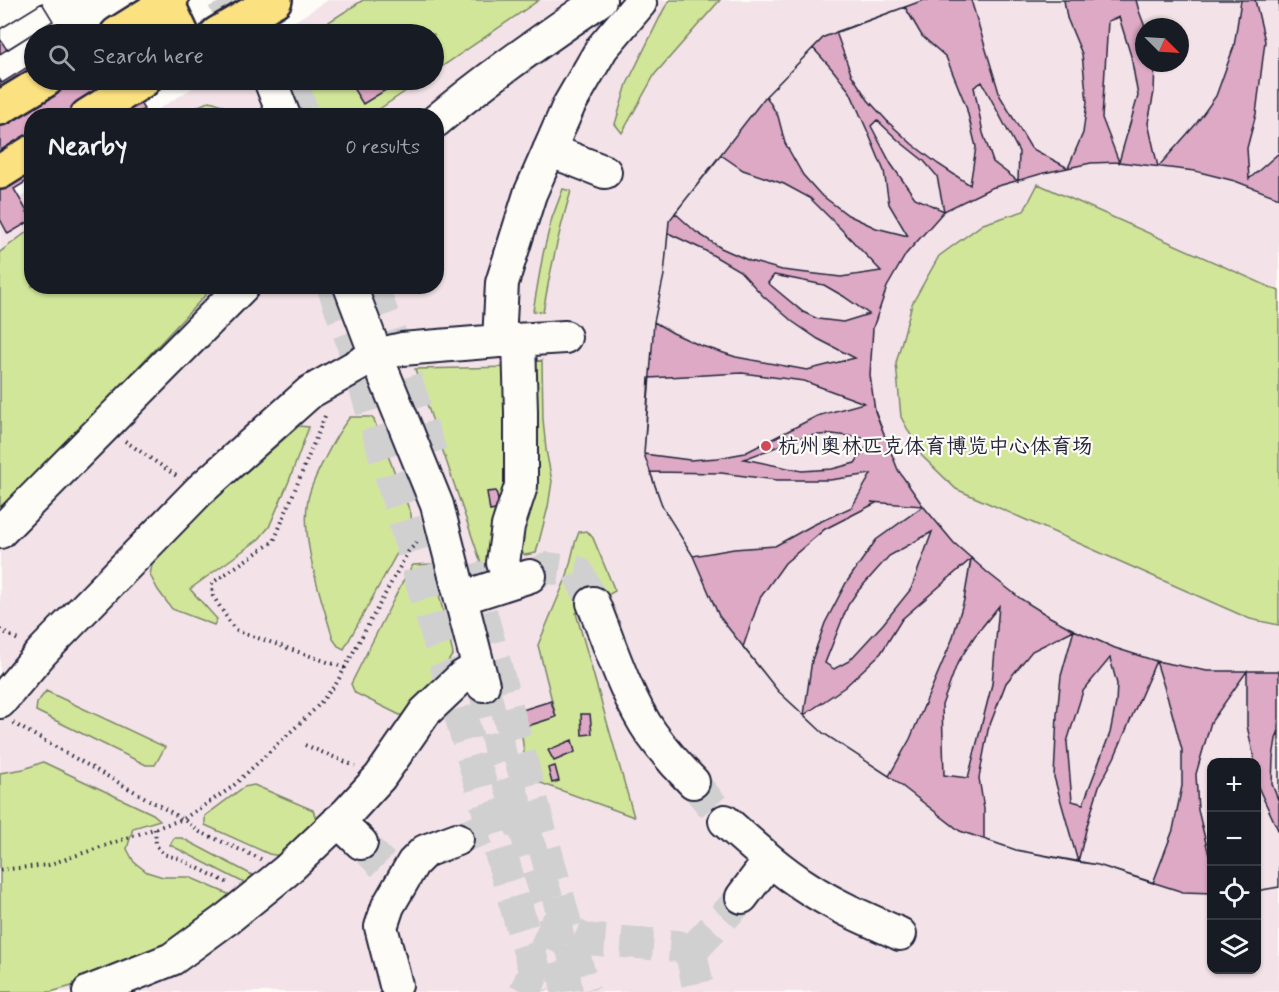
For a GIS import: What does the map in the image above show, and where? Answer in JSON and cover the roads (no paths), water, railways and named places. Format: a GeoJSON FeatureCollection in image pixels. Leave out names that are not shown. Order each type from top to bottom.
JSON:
{"type":"FeatureCollection","features":[{"type":"Feature","properties":{"kind":"main road"},"geometry":{"type":"LineString","coordinates":[[251,24],[275,0]]}},
{"type":"Feature","properties":{"kind":"main road"},"geometry":{"type":"LineString","coordinates":[[132,24],[168,1],[178,24]]}},
{"type":"Feature","properties":{"kind":"main road"},"geometry":{"type":"LineString","coordinates":[[0,108],[30,90]]}},
{"type":"Feature","properties":{"kind":"main road"},"geometry":{"type":"LineString","coordinates":[[100,108],[128,90]]}},
{"type":"Feature","properties":{"kind":"main road"},"geometry":{"type":"LineString","coordinates":[[0,172],[24,157]]}},
{"type":"Feature","properties":{"kind":"street"},"geometry":{"type":"LineString","coordinates":[[444,114],[600,0]]}},
{"type":"Feature","properties":{"kind":"street"},"geometry":{"type":"LineString","coordinates":[[461,598],[520,579],[503,563],[508,526],[521,486],[521,412],[502,283],[530,194],[568,105],[602,48],[640,3],[639,0]]}},
{"type":"Feature","properties":{"kind":"street"},"geometry":{"type":"LineString","coordinates":[[274,90],[281,108]]}},
{"type":"Feature","properties":{"kind":"street"},"geometry":{"type":"LineString","coordinates":[[549,150],[605,172]]}},
{"type":"Feature","properties":{"kind":"street"},"geometry":{"type":"LineString","coordinates":[[0,532],[235,294]]}},
{"type":"Feature","properties":{"kind":"street"},"geometry":{"type":"LineString","coordinates":[[90,992],[172,959],[228,918],[286,871],[338,821],[380,777],[425,712],[462,677],[481,676],[437,505],[353,294]]}},
{"type":"Feature","properties":{"kind":"street"},"geometry":{"type":"LineString","coordinates":[[5,712],[42,652],[199,491],[310,392],[376,355],[402,350],[565,337]]}},
{"type":"Feature","properties":{"kind":"street"},"geometry":{"type":"LineString","coordinates":[[594,603],[632,700],[671,760],[693,782]]}},
{"type":"Feature","properties":{"kind":"street"},"geometry":{"type":"LineString","coordinates":[[338,821],[361,843]]}},
{"type":"Feature","properties":{"kind":"street"},"geometry":{"type":"LineString","coordinates":[[725,822],[769,861],[810,890],[900,934]]}},
{"type":"Feature","properties":{"kind":"street"},"geometry":{"type":"LineString","coordinates":[[396,985],[381,927],[388,906],[391,877],[413,863],[425,850],[457,839]]}},
{"type":"Feature","properties":{"kind":"street"},"geometry":{"type":"LineString","coordinates":[[742,897],[769,861]]}},
{"type":"Feature","properties":{"kind":"tunnel"},"geometry":{"type":"LineString","coordinates":[[224,0],[235,24]]}},
{"type":"Feature","properties":{"kind":"tunnel"},"geometry":{"type":"LineString","coordinates":[[251,0],[263,24]]}},
{"type":"Feature","properties":{"kind":"tunnel"},"geometry":{"type":"LineString","coordinates":[[294,90],[301,108]]}},
{"type":"Feature","properties":{"kind":"tunnel"},"geometry":{"type":"LineString","coordinates":[[336,294],[351,338],[541,992]]}},
{"type":"Feature","properties":{"kind":"tunnel"},"geometry":{"type":"LineString","coordinates":[[374,294],[431,454]]}},
{"type":"Feature","properties":{"kind":"tunnel"},"geometry":{"type":"LineString","coordinates":[[468,565],[584,992]]}},
{"type":"Feature","properties":{"kind":"tunnel"},"geometry":{"type":"LineString","coordinates":[[530,576],[548,568],[578,572],[593,603]]}},
{"type":"Feature","properties":{"kind":"tunnel"},"geometry":{"type":"LineString","coordinates":[[483,685],[505,771],[556,924],[567,992]]}},
{"type":"Feature","properties":{"kind":"tunnel"},"geometry":{"type":"LineString","coordinates":[[693,782],[725,821]]}},
{"type":"Feature","properties":{"kind":"tunnel"},"geometry":{"type":"LineString","coordinates":[[457,839],[520,816]]}},
{"type":"Feature","properties":{"kind":"tunnel"},"geometry":{"type":"LineString","coordinates":[[361,843],[383,865]]}},
{"type":"Feature","properties":{"kind":"tunnel"},"geometry":{"type":"LineString","coordinates":[[691,952],[742,897]]}},
{"type":"Feature","properties":{"kind":"tunnel"},"geometry":{"type":"LineString","coordinates":[[525,992],[556,924],[583,939],[678,946],[691,952]]}},
{"type":"Feature","properties":{"kind":"tunnel"},"geometry":{"type":"LineString","coordinates":[[691,952],[699,992]]}},
{"type":"Feature","properties":{"kind":"place","name":"杭州奥林匹克体育博览中心体育场"},"geometry":{"type":"Point","coordinates":[766,446]}}]}
